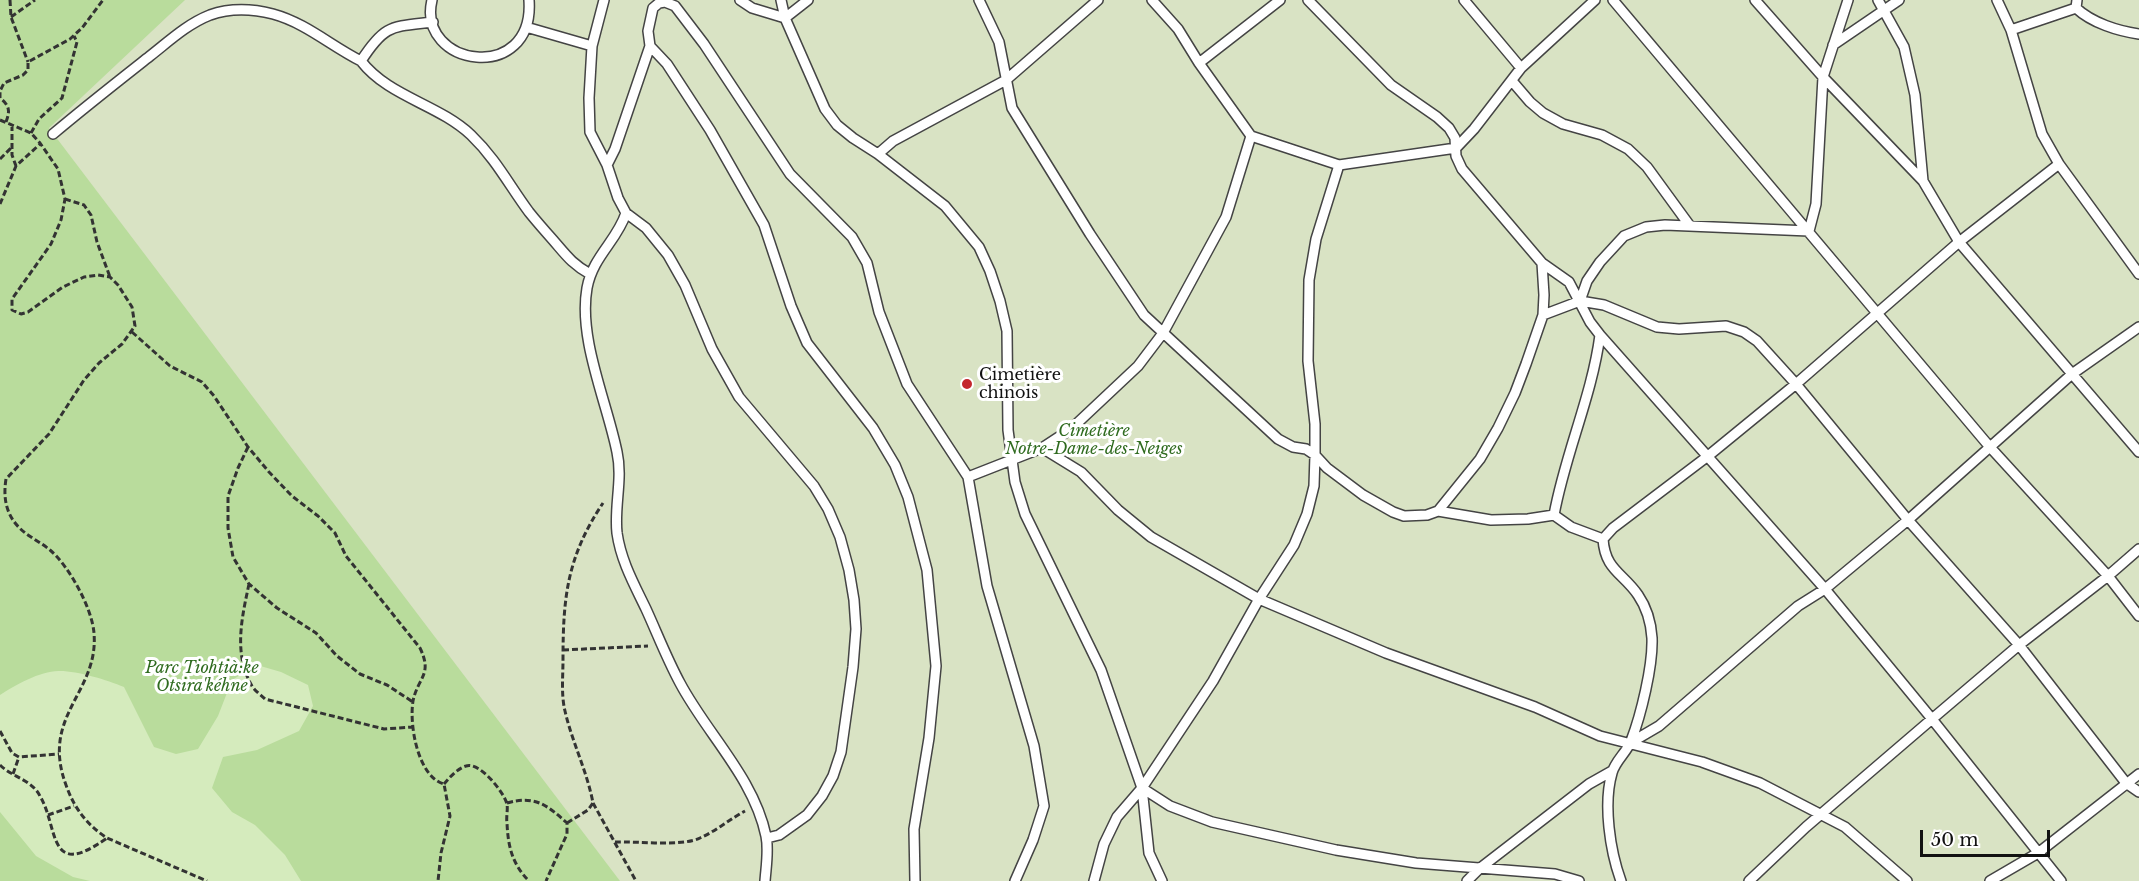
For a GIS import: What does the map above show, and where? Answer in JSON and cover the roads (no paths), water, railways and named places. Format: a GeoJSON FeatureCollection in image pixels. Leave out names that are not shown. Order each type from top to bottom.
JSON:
{"type":"FeatureCollection","features":[{"type":"Feature","properties":{"kind":"lane"},"geometry":{"type":"LineString","coordinates":[[432,0],[433,22],[439,36],[449,48],[463,55],[478,58],[493,57],[507,50],[519,40],[530,12],[529,0]]}},
{"type":"Feature","properties":{"kind":"lane"},"geometry":{"type":"LineString","coordinates":[[604,0],[592,45],[590,132],[607,165],[618,198],[626,213],[646,228],[668,255],[685,285],[712,349],[739,397],[814,486],[828,509],[840,537],[849,570],[854,600],[855,628],[853,668],[841,752],[833,776],[822,796],[807,815],[779,835],[767,838]]}},
{"type":"Feature","properties":{"kind":"lane"},"geometry":{"type":"LineString","coordinates":[[740,0],[752,8],[785,18]]}},
{"type":"Feature","properties":{"kind":"lane"},"geometry":{"type":"LineString","coordinates":[[781,0],[785,18],[825,109],[837,125],[945,206],[962,224],[982,255],[1000,301],[1007,330],[1008,430],[1015,483],[1025,514],[1101,670],[1142,788],[1149,853],[1162,881]]}},
{"type":"Feature","properties":{"kind":"lane"},"geometry":{"type":"LineString","coordinates":[[785,18],[808,0]]}},
{"type":"Feature","properties":{"kind":"lane"},"geometry":{"type":"LineString","coordinates":[[979,0],[999,42],[1012,108],[1144,315],[1278,439],[1293,447],[1306,449],[1363,495],[1404,516],[1438,511],[1491,520],[1528,519],[1554,515],[1571,527],[1603,539]]}},
{"type":"Feature","properties":{"kind":"lane"},"geometry":{"type":"LineString","coordinates":[[878,154],[893,141],[1006,80],[1098,0]]}},
{"type":"Feature","properties":{"kind":"lane"},"geometry":{"type":"LineString","coordinates":[[1152,0],[1178,29],[1199,63],[1251,136],[1340,165],[1456,148],[1474,129],[1521,68],[1595,0]]}},
{"type":"Feature","properties":{"kind":"lane"},"geometry":{"type":"LineString","coordinates":[[1199,63],[1280,0]]}},
{"type":"Feature","properties":{"kind":"lane"},"geometry":{"type":"LineString","coordinates":[[1308,0],[1391,85],[1449,128],[1455,138],[1456,156],[1462,169],[1542,263],[1569,282],[1590,322],[1600,335],[1825,589],[1932,718],[2061,881]]}},
{"type":"Feature","properties":{"kind":"lane"},"geometry":{"type":"LineString","coordinates":[[1464,0],[1521,68]]}},
{"type":"Feature","properties":{"kind":"lane"},"geometry":{"type":"LineString","coordinates":[[1613,0],[1877,311],[1989,447],[2108,576],[2139,616]]}},
{"type":"Feature","properties":{"kind":"lane"},"geometry":{"type":"LineString","coordinates":[[1755,0],[1823,77],[1923,180],[1959,242],[2139,452]]}},
{"type":"Feature","properties":{"kind":"lane"},"geometry":{"type":"LineString","coordinates":[[1809,231],[1816,204],[1823,77],[1848,0]]}},
{"type":"Feature","properties":{"kind":"lane"},"geometry":{"type":"LineString","coordinates":[[1878,0],[1904,47],[1915,95],[1923,180]]}},
{"type":"Feature","properties":{"kind":"lane"},"geometry":{"type":"LineString","coordinates":[[1833,45],[1899,0]]}},
{"type":"Feature","properties":{"kind":"lane"},"geometry":{"type":"LineString","coordinates":[[1997,0],[2011,30],[2042,134],[2059,164],[2139,274]]}},
{"type":"Feature","properties":{"kind":"lane"},"geometry":{"type":"LineString","coordinates":[[607,165],[615,149],[650,46],[648,31],[652,9],[659,3],[665,2],[675,6],[681,12],[790,174],[852,237],[867,263],[879,312],[907,384],[968,477],[987,586],[1034,747],[1044,806],[1033,840],[1015,881]]}},
{"type":"Feature","properties":{"kind":"lane"},"geometry":{"type":"LineString","coordinates":[[2011,30],[2076,4],[2084,16],[2139,34]]}},
{"type":"Feature","properties":{"kind":"lane"},"geometry":{"type":"LineString","coordinates":[[53,134],[180,32],[208,16],[224,11],[256,10],[311,29],[346,54],[361,61],[387,86],[452,120],[495,161],[529,211],[574,265],[590,273]]}},
{"type":"Feature","properties":{"kind":"lane"},"geometry":{"type":"LineString","coordinates":[[361,61],[382,33],[398,26],[433,22]]}},
{"type":"Feature","properties":{"kind":"lane"},"geometry":{"type":"LineString","coordinates":[[526,27],[592,45]]}},
{"type":"Feature","properties":{"kind":"lane"},"geometry":{"type":"LineString","coordinates":[[650,46],[667,64],[704,121],[764,225],[791,306],[807,344],[873,428],[895,465],[908,497],[927,570],[936,666],[929,738],[914,829],[915,881]]}},
{"type":"Feature","properties":{"kind":"lane"},"geometry":{"type":"LineString","coordinates":[[1512,81],[1544,113],[1563,124],[1602,135],[1628,149],[1647,167],[1690,226]]}},
{"type":"Feature","properties":{"kind":"lane"},"geometry":{"type":"LineString","coordinates":[[968,477],[1042,448],[1071,429],[1138,366],[1162,333],[1226,217],[1251,136]]}},
{"type":"Feature","properties":{"kind":"lane"},"geometry":{"type":"LineString","coordinates":[[1621,881],[1613,861],[1609,799],[1612,771],[1630,743],[1651,664],[1652,638],[1649,617],[1638,595],[1610,564],[1604,552],[1603,539],[1613,528],[1708,456],[1796,384],[1877,311],[1959,242],[2059,164]]}},
{"type":"Feature","properties":{"kind":"lane"},"geometry":{"type":"LineString","coordinates":[[1094,881],[1104,844],[1117,817],[1142,788],[1213,681],[1259,599],[1294,545],[1307,514],[1314,486],[1315,455],[1315,424],[1308,362],[1308,280],[1316,239],[1340,165]]}},
{"type":"Feature","properties":{"kind":"lane"},"geometry":{"type":"LineString","coordinates":[[626,213],[623,223],[603,249],[590,273],[586,310],[592,358],[618,454],[615,515],[622,558],[680,683],[734,765],[756,805],[767,838],[765,881]]}},
{"type":"Feature","properties":{"kind":"lane"},"geometry":{"type":"LineString","coordinates":[[1580,301],[1587,281],[1600,262],[1624,236],[1646,228],[1690,226],[1809,231]]}},
{"type":"Feature","properties":{"kind":"lane"},"geometry":{"type":"LineString","coordinates":[[1438,511],[1480,459],[1515,393],[1543,315],[1542,263]]}},
{"type":"Feature","properties":{"kind":"lane"},"geometry":{"type":"LineString","coordinates":[[1543,315],[1580,301],[1604,305],[1657,327],[1679,329],[1726,326],[1744,332],[1757,341],[1796,384],[1908,520],[2019,645],[2126,783],[2139,792]]}},
{"type":"Feature","properties":{"kind":"lane"},"geometry":{"type":"LineString","coordinates":[[1630,743],[1659,726],[1798,606],[1825,589],[1908,520],[2072,374],[2139,327]]}},
{"type":"Feature","properties":{"kind":"lane"},"geometry":{"type":"LineString","coordinates":[[1554,515],[1560,480],[1587,393],[1600,335]]}},
{"type":"Feature","properties":{"kind":"lane"},"geometry":{"type":"LineString","coordinates":[[1042,448],[1081,472],[1118,510],[1151,537],[1259,599],[1386,653],[1535,707],[1600,736],[1702,762],[1760,783],[1845,827],[1907,881]]}},
{"type":"Feature","properties":{"kind":"lane"},"geometry":{"type":"LineString","coordinates":[[1755,880],[1821,814],[1932,718],[2139,549]]}},
{"type":"Feature","properties":{"kind":"lane"},"geometry":{"type":"LineString","coordinates":[[1467,881],[1479,869],[1589,784],[1612,771]]}},
{"type":"Feature","properties":{"kind":"lane"},"geometry":{"type":"LineString","coordinates":[[1990,881],[2038,853],[2139,774]]}},
{"type":"Feature","properties":{"kind":"lane"},"geometry":{"type":"LineString","coordinates":[[1142,788],[1170,806],[1212,822],[1336,850],[1416,863],[1554,874],[1579,881]]}},
{"type":"Feature","properties":{"kind":"place","name":"Cimetière chinois"},"geometry":{"type":"Point","coordinates":[967,384]}},
{"type":"Feature","properties":{"kind":"park label","name":"Cimetière Notre-Dame-des-Neiges"},"geometry":{"type":"Point","coordinates":[1094,440]}},
{"type":"Feature","properties":{"kind":"park label","name":"Parc Tiohtià:ke Otsira'kéhne"},"geometry":{"type":"Point","coordinates":[202,677]}}]}
